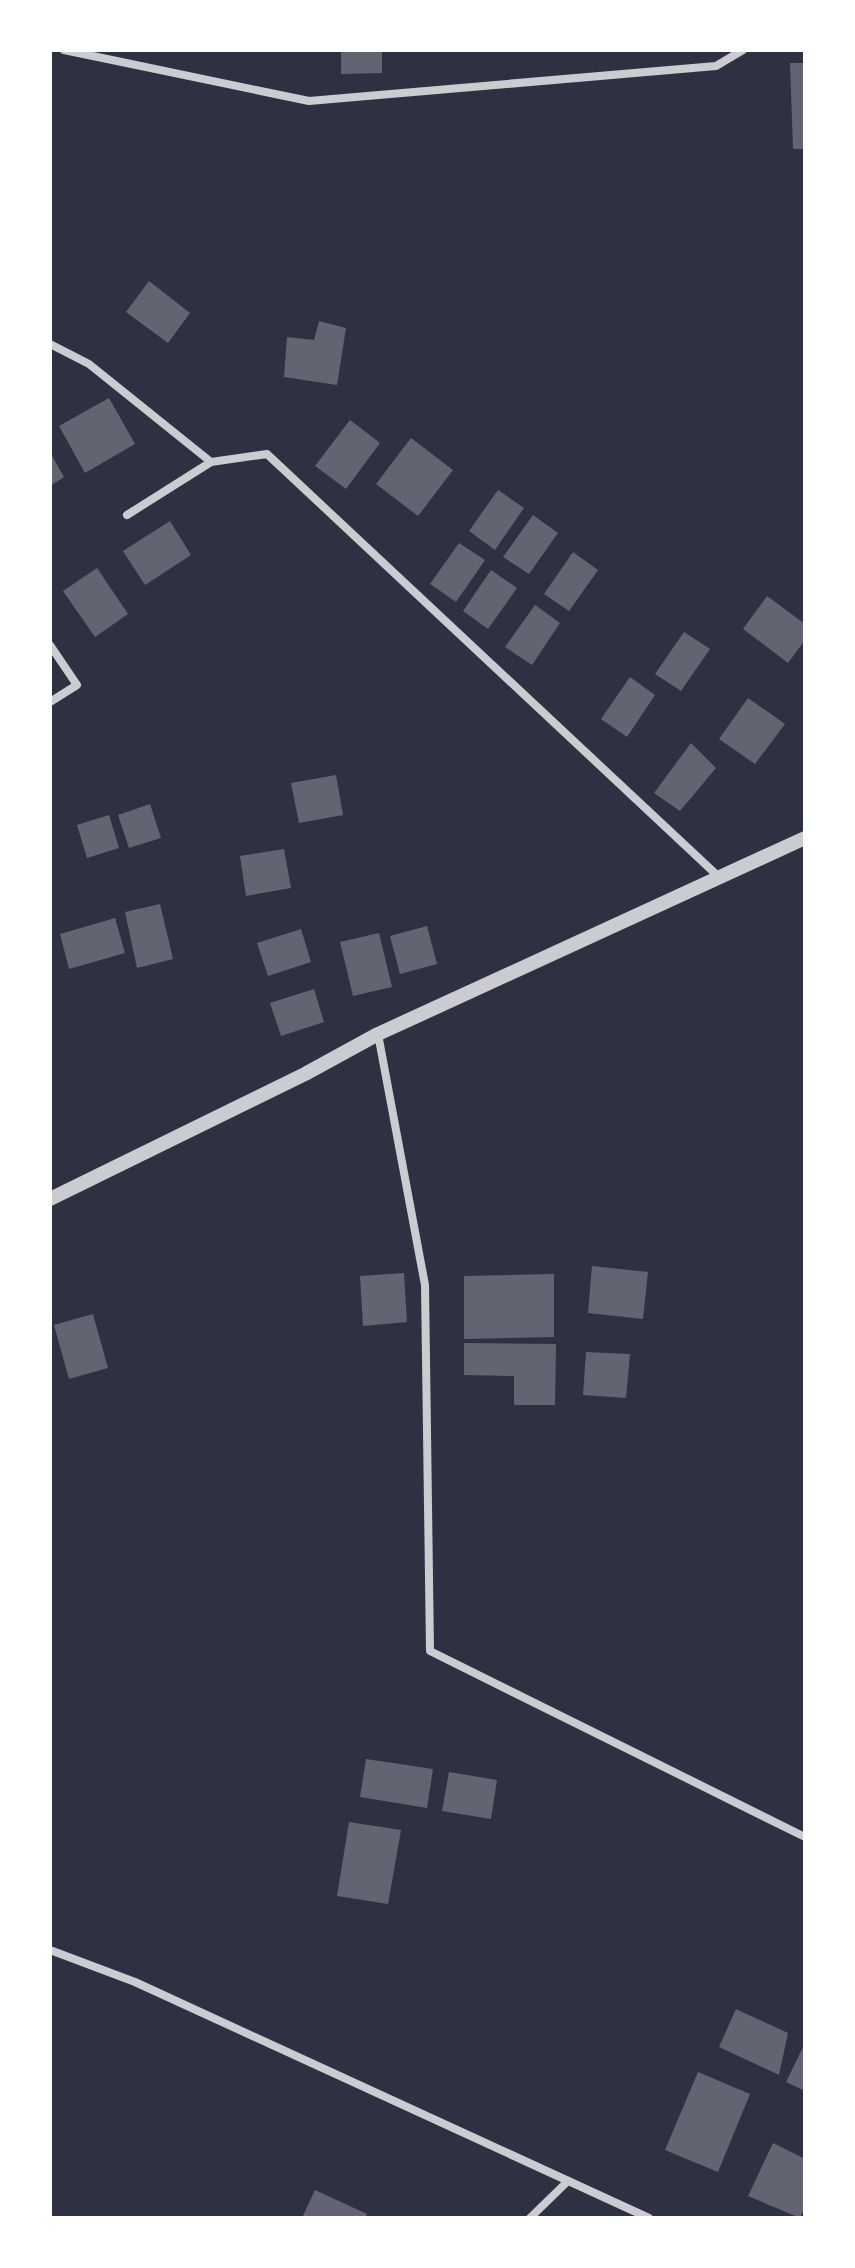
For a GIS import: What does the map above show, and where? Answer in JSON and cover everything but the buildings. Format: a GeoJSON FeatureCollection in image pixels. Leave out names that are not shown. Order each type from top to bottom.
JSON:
{"type":"FeatureCollection","features":[{"type":"Feature","properties":{"kind":"street"},"geometry":{"type":"LineString","coordinates":[[64,50],[309,101],[716,66],[743,50]]}},
{"type":"Feature","properties":{"kind":"street"},"geometry":{"type":"LineString","coordinates":[[50,344],[89,364],[211,462]]}},
{"type":"Feature","properties":{"kind":"street"},"geometry":{"type":"LineString","coordinates":[[127,515],[211,462],[267,454],[719,877]]}},
{"type":"Feature","properties":{"kind":"street"},"geometry":{"type":"LineString","coordinates":[[50,645],[77,685],[50,702]]}},
{"type":"Feature","properties":{"kind":"street"},"geometry":{"type":"LineString","coordinates":[[50,1199],[305,1074],[378,1034],[805,838]]}},
{"type":"Feature","properties":{"kind":"street"},"geometry":{"type":"LineString","coordinates":[[378,1034],[425,1285],[430,1651],[805,1837]]}},
{"type":"Feature","properties":{"kind":"street"},"geometry":{"type":"LineString","coordinates":[[50,1950],[135,1982],[649,2218]]}},
{"type":"Feature","properties":{"kind":"street"},"geometry":{"type":"LineString","coordinates":[[530,2218],[568,2181]]}}]}
